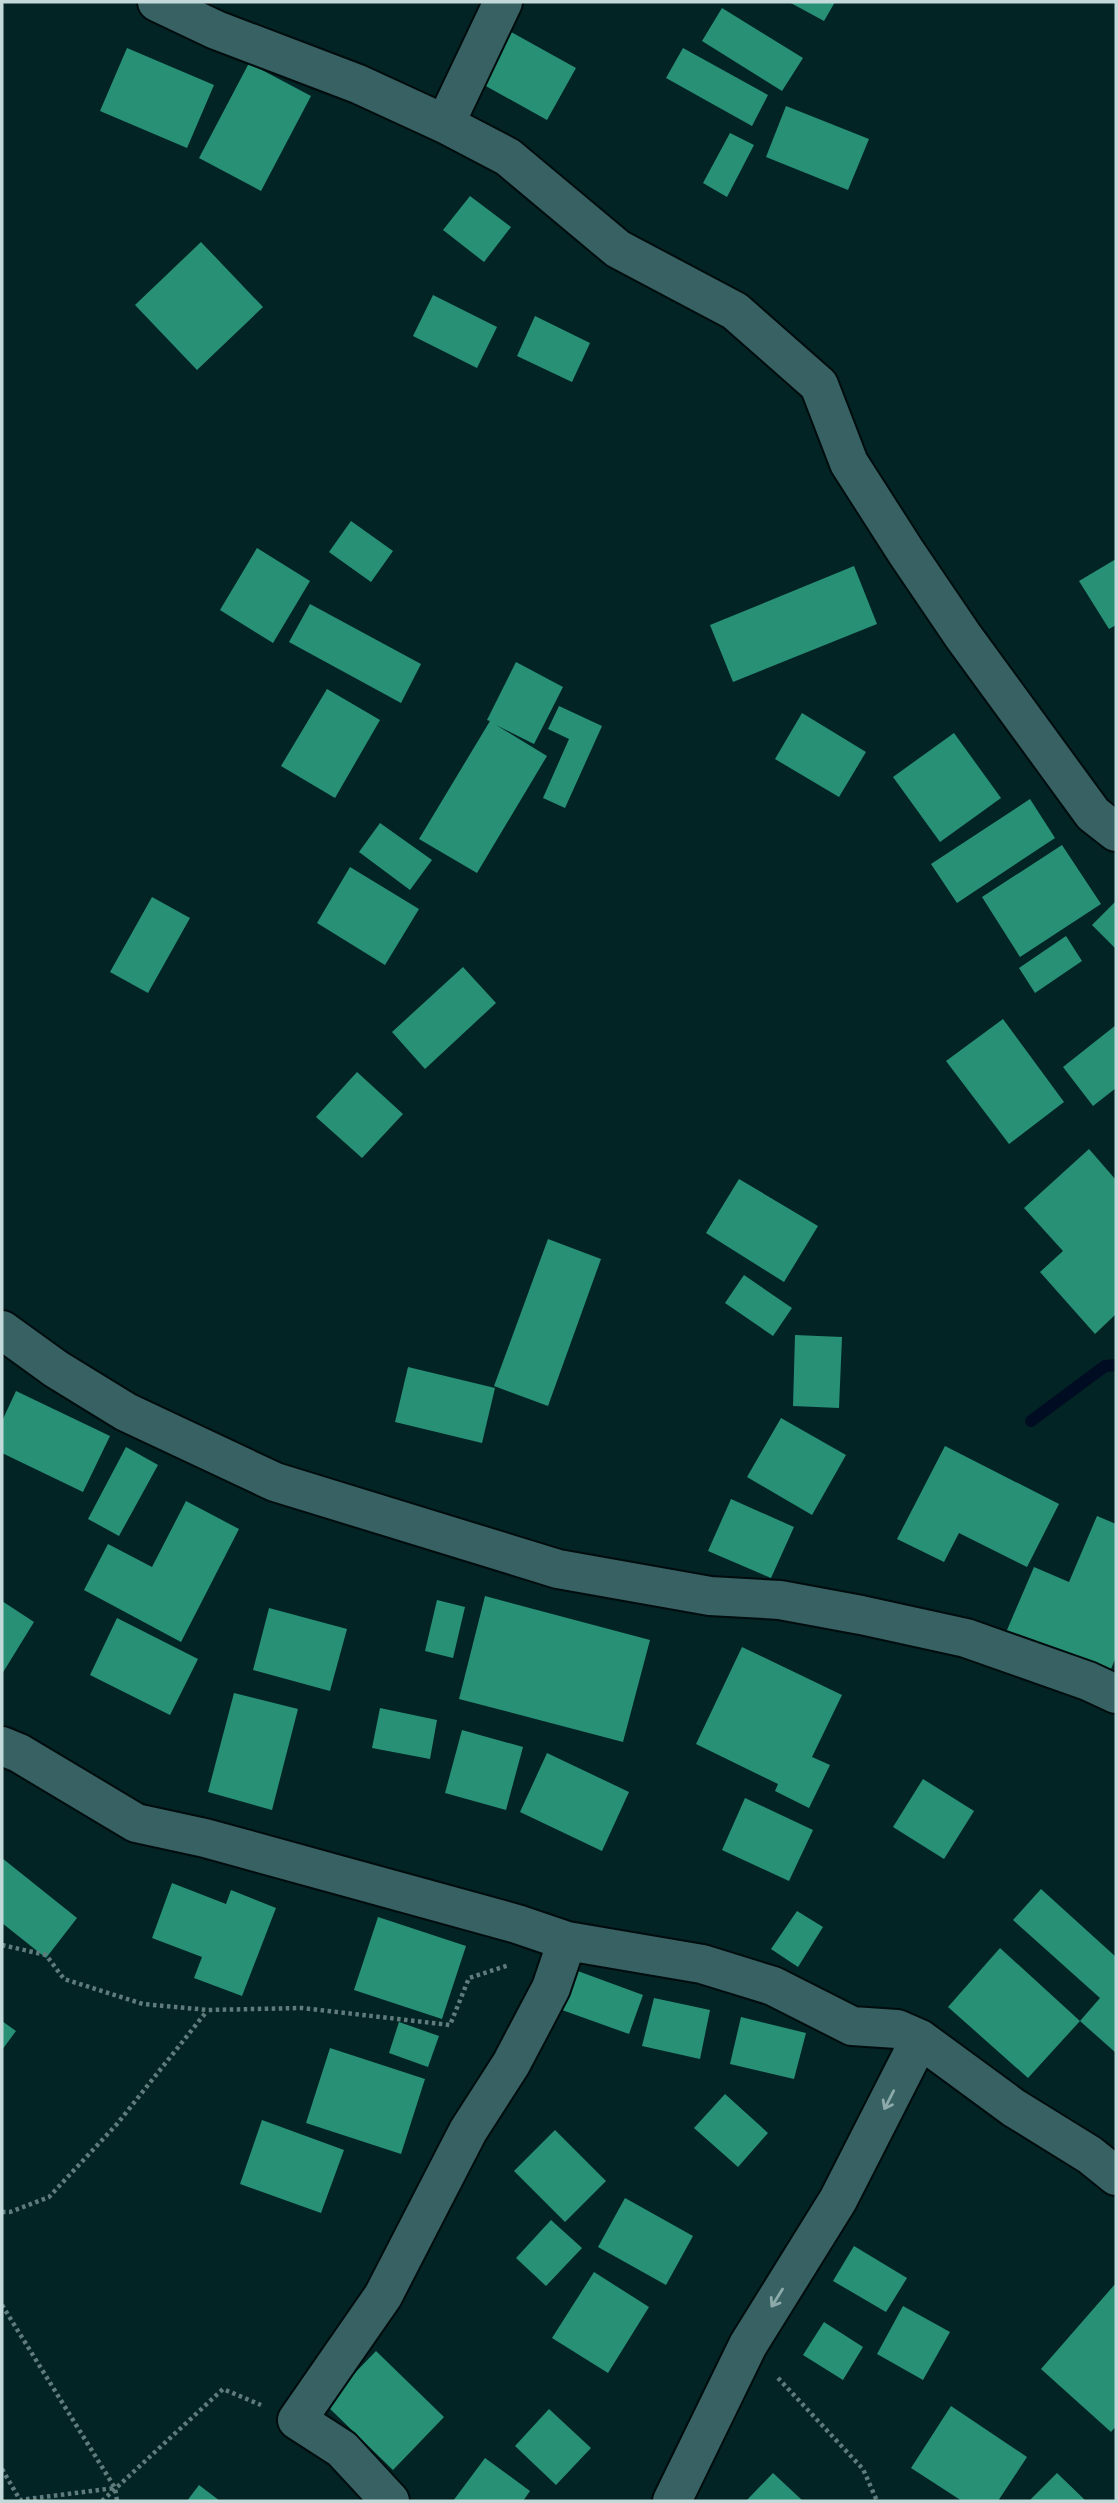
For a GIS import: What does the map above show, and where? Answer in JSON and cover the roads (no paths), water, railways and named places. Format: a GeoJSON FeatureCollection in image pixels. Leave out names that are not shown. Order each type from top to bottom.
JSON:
{"type":"FeatureCollection","features":[{"type":"Feature","properties":{"kind":"street"},"geometry":{"type":"LineString","coordinates":[[157,2],[216,30],[358,84],[445,124],[508,157],[618,250],[735,311],[819,385],[849,463],[906,552],[963,636],[1093,814],[1116,832]]}},
{"type":"Feature","properties":{"kind":"street"},"geometry":{"type":"LineString","coordinates":[[445,124],[503,2]]}},
{"type":"Feature","properties":{"kind":"street"},"geometry":{"type":"LineString","coordinates":[[2,1330],[56,1369],[126,1412],[275,1482],[558,1569],[710,1596],[780,1600],[967,1639],[1088,1681],[1116,1694]]}},
{"type":"Feature","properties":{"kind":"street"},"geometry":{"type":"LineString","coordinates":[[2,1746],[19,1753],[136,1823],[205,1838],[517,1924],[567,1941],[702,1964],[773,1986],[852,2026],[897,2029],[920,2039],[1014,2108],[1090,2155],[1116,2176]]}},
{"type":"Feature","properties":{"kind":"street"},"geometry":{"type":"LineString","coordinates":[[390,2501],[342,2449],[297,2420],[383,2296],[468,2132],[511,2064],[551,1988],[567,1941]]}},
{"type":"Feature","properties":{"kind":"street"},"geometry":{"type":"LineString","coordinates":[[672,2501],[748,2345],[838,2200],[920,2039]]}},
{"type":"Feature","properties":{"kind":"waterway"},"geometry":{"type":"LineString","coordinates":[[1031,1421],[1105,1366],[1116,1365]]}}]}
